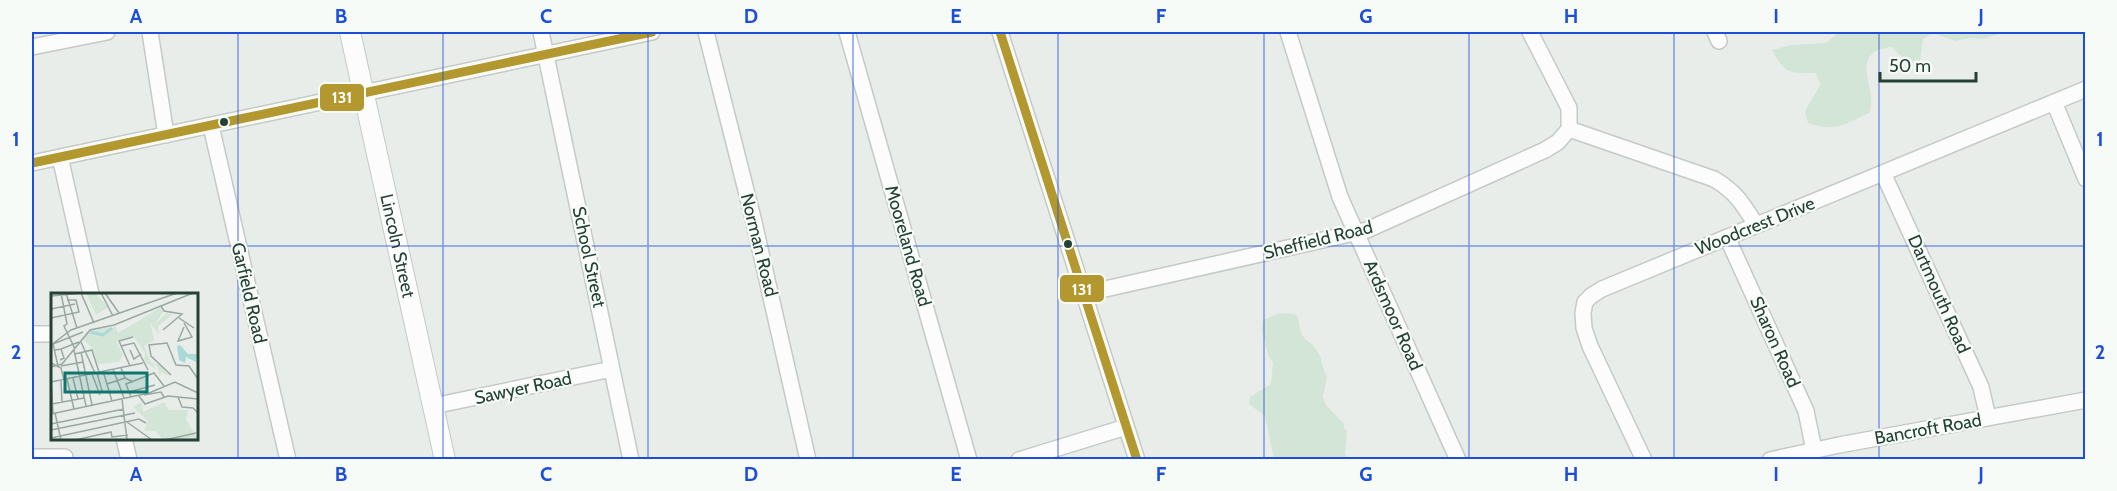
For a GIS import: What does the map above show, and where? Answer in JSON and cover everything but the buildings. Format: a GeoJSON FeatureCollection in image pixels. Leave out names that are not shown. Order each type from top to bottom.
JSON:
{"type":"FeatureCollection","features":[{"type":"Feature","properties":{"kind":"street"},"geometry":{"type":"LineString","coordinates":[[32,47],[106,32]]}},
{"type":"Feature","properties":{"kind":"street"},"geometry":{"type":"LineString","coordinates":[[150,32],[166,135]]}},
{"type":"Feature","properties":{"kind":"street","name":"Lincoln Street"},"geometry":{"type":"LineString","coordinates":[[350,32],[445,459]]}},
{"type":"Feature","properties":{"kind":"street","name":"School Street"},"geometry":{"type":"LineString","coordinates":[[541,32],[631,459]]}},
{"type":"Feature","properties":{"kind":"street"},"geometry":{"type":"LineString","coordinates":[[32,163],[652,32]]}},
{"type":"Feature","properties":{"kind":"street","name":"Norman Road"},"geometry":{"type":"LineString","coordinates":[[706,32],[758,240],[808,459]]}},
{"type":"Feature","properties":{"kind":"street","name":"Mooreland Road"},"geometry":{"type":"LineString","coordinates":[[847,32],[969,459]]}},
{"type":"Feature","properties":{"kind":"street"},"geometry":{"type":"LineString","coordinates":[[1000,32],[1137,459]]}},
{"type":"Feature","properties":{"kind":"street","name":"Ardsmoor Road"},"geometry":{"type":"LineString","coordinates":[[1288,32],[1334,183],[1458,459]]}},
{"type":"Feature","properties":{"kind":"street"},"geometry":{"type":"LineString","coordinates":[[1530,32],[1569,108],[1569,129],[1714,179],[1739,197],[1756,225]]}},
{"type":"Feature","properties":{"kind":"street","name":"Woodcrest Drive"},"geometry":{"type":"LineString","coordinates":[[1644,459],[1590,346],[1584,328],[1584,306],[1591,296],[1602,289],[2085,89]]}},
{"type":"Feature","properties":{"kind":"street"},"geometry":{"type":"LineString","coordinates":[[2054,102],[2085,179]]}},
{"type":"Feature","properties":{"kind":"street","name":"Garfield Road"},"geometry":{"type":"LineString","coordinates":[[211,126],[288,459]]}},
{"type":"Feature","properties":{"kind":"street","name":"Sheffield Road"},"geometry":{"type":"LineString","coordinates":[[1083,294],[1356,233],[1382,225],[1545,150],[1558,142],[1569,129]]}},
{"type":"Feature","properties":{"kind":"street"},"geometry":{"type":"LineString","coordinates":[[60,157],[91,293]]}},
{"type":"Feature","properties":{"kind":"street","name":"Dartmouth Road"},"geometry":{"type":"LineString","coordinates":[[1883,173],[1981,387],[1988,418]]}},
{"type":"Feature","properties":{"kind":"street","name":"Sharon Road"},"geometry":{"type":"LineString","coordinates":[[1727,237],[1804,407],[1814,450]]}},
{"type":"Feature","properties":{"kind":"street"},"geometry":{"type":"LineString","coordinates":[[32,334],[51,334]]}},
{"type":"Feature","properties":{"kind":"street","name":"Sawyer Road"},"geometry":{"type":"LineString","coordinates":[[433,406],[612,369]]}},
{"type":"Feature","properties":{"kind":"street","name":"Bancroft Road"},"geometry":{"type":"LineString","coordinates":[[1770,459],[2085,400]]}},
{"type":"Feature","properties":{"kind":"street"},"geometry":{"type":"LineString","coordinates":[[1019,459],[1126,427]]}},
{"type":"Feature","properties":{"kind":"street"},"geometry":{"type":"LineString","coordinates":[[124,440],[129,459]]}},
{"type":"Feature","properties":{"kind":"street"},"geometry":{"type":"LineString","coordinates":[[32,457],[65,457]]}},
{"type":"Feature","properties":{"kind":"green space"},"geometry":{"type":"Polygon","coordinates":[[[1839,32],[2006,32],[1983,39],[1970,38],[1955,41],[1933,33],[1923,39],[1920,61],[1915,62],[1904,58],[1891,47],[1877,51],[1870,57],[1867,64],[1871,94],[1869,113],[1840,126],[1818,126],[1808,123],[1805,111],[1821,84],[1815,73],[1789,71],[1781,64],[1772,50],[1791,45],[1826,43],[1839,32]]]}},
{"type":"Feature","properties":{"kind":"green space"},"geometry":{"type":"Polygon","coordinates":[[[1280,313],[1294,314],[1298,317],[1303,336],[1319,354],[1327,377],[1323,397],[1326,405],[1344,424],[1347,431],[1345,453],[1348,459],[1274,459],[1265,416],[1249,404],[1250,397],[1271,384],[1273,363],[1268,355],[1262,330],[1263,320],[1280,313]]]}},
{"type":"Feature","properties":{"kind":"transit line","name":"131"},"geometry":{"type":"LineString","coordinates":[[32,163],[652,32]]}},
{"type":"Feature","properties":{"kind":"transit line","name":"131"},"geometry":{"type":"LineString","coordinates":[[1000,32],[1137,460]]}}]}
